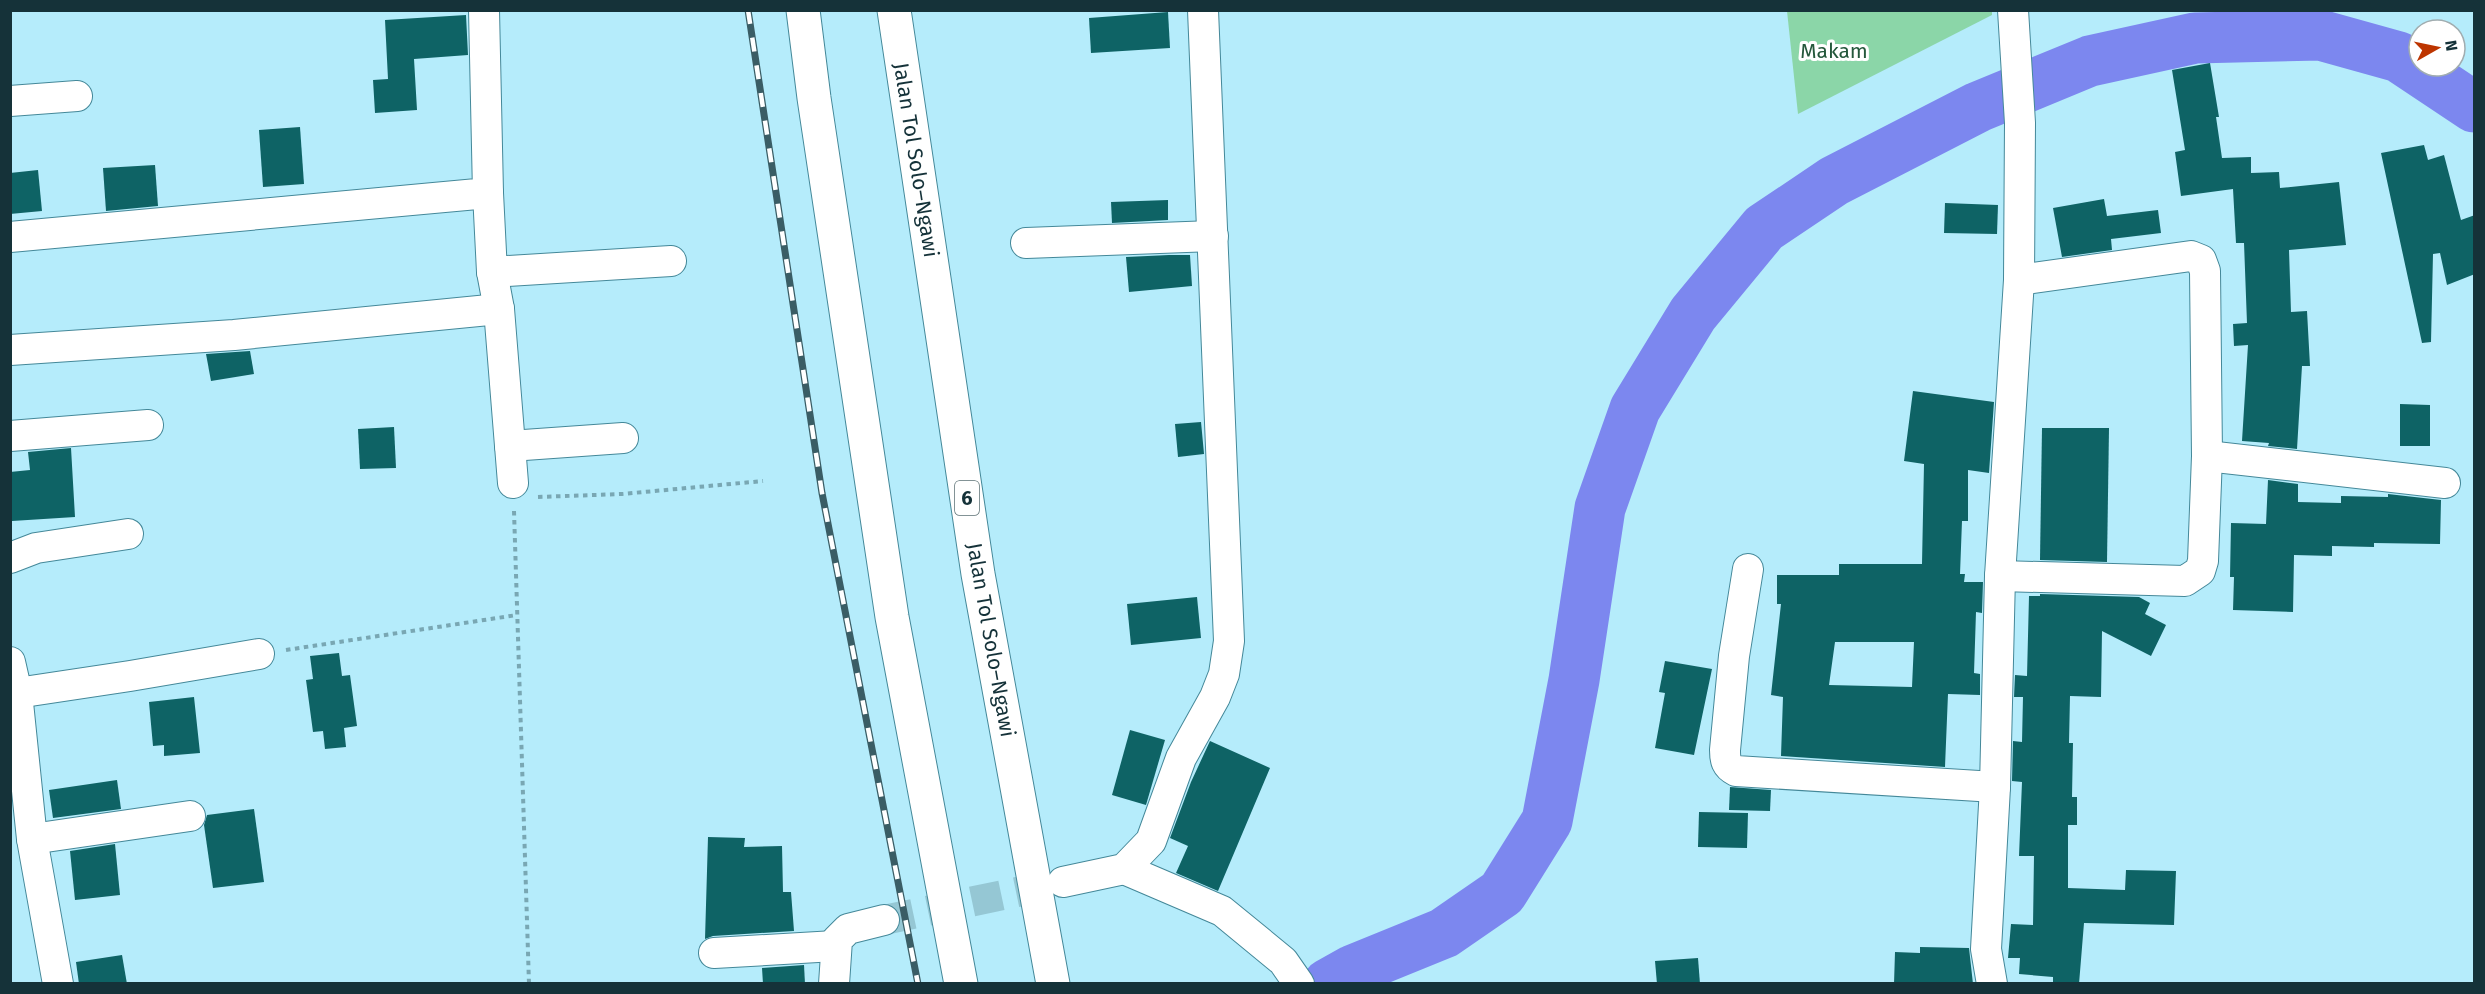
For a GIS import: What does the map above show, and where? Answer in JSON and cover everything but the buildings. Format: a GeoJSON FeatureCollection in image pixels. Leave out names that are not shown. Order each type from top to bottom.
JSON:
{"type":"FeatureCollection","features":[{"type":"Feature","properties":{"kind":"highway"},"geometry":{"type":"LineString","coordinates":[[803,10],[817,122],[892,617],[961,984]]}},
{"type":"Feature","properties":{"kind":"highway","name":"Jalan Tol Solo–Ngawi"},"geometry":{"type":"LineString","coordinates":[[894,10],[978,574],[1053,984]]}},
{"type":"Feature","properties":{"kind":"street"},"geometry":{"type":"LineString","coordinates":[[484,10],[492,272],[499,309],[513,483]]}},
{"type":"Feature","properties":{"kind":"street"},"geometry":{"type":"LineString","coordinates":[[1063,882],[1125,869],[1151,841],[1180,758],[1215,697],[1224,674],[1229,641],[1203,10]]}},
{"type":"Feature","properties":{"kind":"street"},"geometry":{"type":"LineString","coordinates":[[1992,984],[1986,949],[1995,787],[2000,576],[2019,280],[2020,123],[2014,16]]}},
{"type":"Feature","properties":{"kind":"street"},"geometry":{"type":"LineString","coordinates":[[10,101],[77,96]]}},
{"type":"Feature","properties":{"kind":"street"},"geometry":{"type":"LineString","coordinates":[[10,237],[488,194]]}},
{"type":"Feature","properties":{"kind":"street"},"geometry":{"type":"LineString","coordinates":[[1026,243],[1213,236]]}},
{"type":"Feature","properties":{"kind":"street"},"geometry":{"type":"LineString","coordinates":[[2000,576],[2185,581],[2195,577],[2203,561],[2207,456],[2205,271],[2201,260],[2191,256],[2019,280]]}},
{"type":"Feature","properties":{"kind":"street"},"geometry":{"type":"LineString","coordinates":[[492,272],[671,261]]}},
{"type":"Feature","properties":{"kind":"street"},"geometry":{"type":"LineString","coordinates":[[10,350],[234,335],[499,309]]}},
{"type":"Feature","properties":{"kind":"street"},"geometry":{"type":"LineString","coordinates":[[10,436],[148,425]]}},
{"type":"Feature","properties":{"kind":"street"},"geometry":{"type":"LineString","coordinates":[[510,446],[623,438]]}},
{"type":"Feature","properties":{"kind":"street"},"geometry":{"type":"LineString","coordinates":[[2207,456],[2445,483]]}},
{"type":"Feature","properties":{"kind":"street"},"geometry":{"type":"LineString","coordinates":[[10,558],[36,548],[128,534]]}},
{"type":"Feature","properties":{"kind":"street"},"geometry":{"type":"LineString","coordinates":[[1748,569],[1734,656],[1725,750],[1727,764],[1730,768],[1736,771],[1995,787]]}},
{"type":"Feature","properties":{"kind":"street"},"geometry":{"type":"LineString","coordinates":[[16,693],[259,654]]}},
{"type":"Feature","properties":{"kind":"street"},"geometry":{"type":"LineString","coordinates":[[10,662],[16,693],[32,839],[58,984]]}},
{"type":"Feature","properties":{"kind":"street"},"geometry":{"type":"LineString","coordinates":[[32,839],[190,816]]}},
{"type":"Feature","properties":{"kind":"street"},"geometry":{"type":"LineString","coordinates":[[1125,869],[1221,911],[1291,972]]}},
{"type":"Feature","properties":{"kind":"street"},"geometry":{"type":"LineString","coordinates":[[834,984],[837,940],[848,929],[884,920]]}},
{"type":"Feature","properties":{"kind":"street"},"geometry":{"type":"LineString","coordinates":[[714,953],[835,946]]}},
{"type":"Feature","properties":{"kind":"path"},"geometry":{"type":"LineString","coordinates":[[513,483],[527,497],[546,497],[622,494],[763,481]]}},
{"type":"Feature","properties":{"kind":"path"},"geometry":{"type":"LineString","coordinates":[[513,483],[529,984]]}},
{"type":"Feature","properties":{"kind":"path"},"geometry":{"type":"LineString","coordinates":[[259,654],[517,615]]}},
{"type":"Feature","properties":{"kind":"green space","name":"Makam"},"geometry":{"type":"Polygon","coordinates":[[[1787,11],[1992,11],[1992,15],[1798,114],[1787,11]]]}},
{"type":"Feature","properties":{"kind":"waterway"},"geometry":{"type":"LineString","coordinates":[[1328,984],[1353,970],[1444,933],[1502,893],[1547,821],[1574,680],[1600,508],[1635,409],[1693,314],[1764,228],[1834,181],[1978,107],[2090,61],[2195,38],[2320,35],[2399,57],[2474,107]]}},
{"type":"Feature","properties":{"kind":"tunnel"},"geometry":{"type":"LineString","coordinates":[[884,920],[1060,883]]}},
{"type":"Feature","properties":{"kind":"railway"},"geometry":{"type":"LineString","coordinates":[[748,10],[822,493],[918,984]]}}]}
